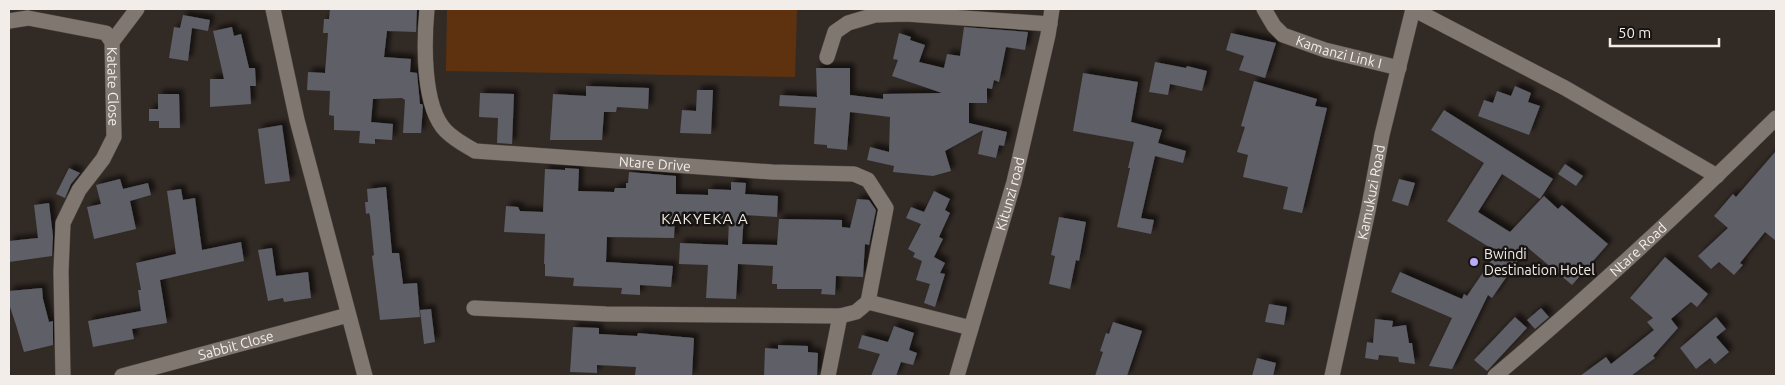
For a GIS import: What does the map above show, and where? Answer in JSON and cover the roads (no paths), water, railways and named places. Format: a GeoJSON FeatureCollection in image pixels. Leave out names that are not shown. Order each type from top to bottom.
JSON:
{"type":"FeatureCollection","features":[{"type":"Feature","properties":{"kind":"street"},"geometry":{"type":"LineString","coordinates":[[112,42],[138,9]]}},
{"type":"Feature","properties":{"kind":"street"},"geometry":{"type":"LineString","coordinates":[[273,9],[297,120],[365,376]]}},
{"type":"Feature","properties":{"kind":"street","name":"Ntare Drive"},"geometry":{"type":"LineString","coordinates":[[427,9],[425,46],[428,78],[436,115],[445,131],[475,151],[772,172],[854,174],[868,180],[886,208],[868,302]]}},
{"type":"Feature","properties":{"kind":"street","name":"Kitunzi road"},"geometry":{"type":"LineString","coordinates":[[956,376],[1014,182],[1052,9]]}},
{"type":"Feature","properties":{"kind":"street","name":"Kamanzi Link I"},"geometry":{"type":"LineString","coordinates":[[1264,9],[1274,26],[1283,35],[1325,50],[1399,68]]}},
{"type":"Feature","properties":{"kind":"street"},"geometry":{"type":"LineString","coordinates":[[1413,9],[1565,88],[1717,176]]}},
{"type":"Feature","properties":{"kind":"street","name":"Kamukuzi Road"},"geometry":{"type":"LineString","coordinates":[[1332,376],[1368,210],[1382,135],[1413,9]]}},
{"type":"Feature","properties":{"kind":"street"},"geometry":{"type":"LineString","coordinates":[[827,57],[835,32],[848,23],[875,15],[906,14],[1050,24]]}},
{"type":"Feature","properties":{"kind":"street","name":"Katate Close"},"geometry":{"type":"LineString","coordinates":[[9,21],[28,18],[106,33],[112,42],[114,137],[103,159],[79,190],[63,223],[61,272],[64,376]]}},
{"type":"Feature","properties":{"kind":"street","name":"Ntare Road"},"geometry":{"type":"LineString","coordinates":[[1495,376],[1583,300],[1717,176],[1776,118]]}},
{"type":"Feature","properties":{"kind":"street"},"geometry":{"type":"LineString","coordinates":[[474,308],[606,314],[840,316],[856,312],[868,302],[971,328]]}},
{"type":"Feature","properties":{"kind":"street","name":"Sabbit Close"},"geometry":{"type":"LineString","coordinates":[[122,376],[348,315]]}},
{"type":"Feature","properties":{"kind":"street"},"geometry":{"type":"LineString","coordinates":[[828,376],[840,316]]}},
{"type":"Feature","properties":{"kind":"place","name":"Bwindi Destination Hotel"},"geometry":{"type":"Point","coordinates":[1474,262]}},
{"type":"Feature","properties":{"kind":"district","name":"KAKYEKA A"},"geometry":{"type":"Point","coordinates":[705,218]}}]}
